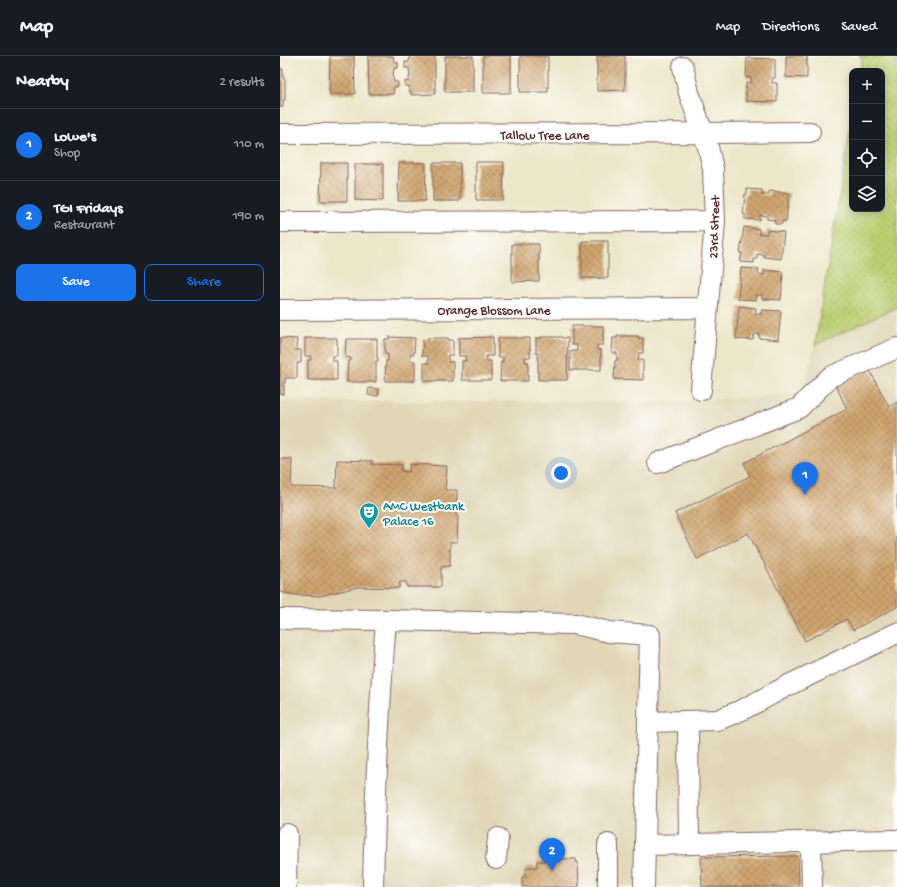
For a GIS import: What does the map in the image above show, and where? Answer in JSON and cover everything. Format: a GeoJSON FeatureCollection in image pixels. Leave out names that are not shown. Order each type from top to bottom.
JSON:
{"type":"FeatureCollection","features":[{"type":"Feature","properties":{"kind":"street","name":"23rd Street"},"geometry":{"type":"LineString","coordinates":[[682,67],[689,93],[704,133],[713,169],[715,221],[701,390]]}},
{"type":"Feature","properties":{"kind":"street","name":"Tallow Tree Lane"},"geometry":{"type":"LineString","coordinates":[[280,134],[810,132]]}},
{"type":"Feature","properties":{"kind":"street"},"geometry":{"type":"LineString","coordinates":[[280,222],[715,221]]}},
{"type":"Feature","properties":{"kind":"street","name":"Orange Blossom Lane"},"geometry":{"type":"LineString","coordinates":[[280,310],[708,308]]}},
{"type":"Feature","properties":{"kind":"street"},"geometry":{"type":"LineString","coordinates":[[658,463],[799,408],[830,377],[897,348]]}},
{"type":"Feature","properties":{"kind":"street"},"geometry":{"type":"LineString","coordinates":[[280,619],[575,624],[609,632],[650,635],[644,887]]}},
{"type":"Feature","properties":{"kind":"street"},"geometry":{"type":"LineString","coordinates":[[373,887],[374,815],[386,620]]}},
{"type":"Feature","properties":{"kind":"street"},"geometry":{"type":"LineString","coordinates":[[648,722],[718,720],[897,633]]}},
{"type":"Feature","properties":{"kind":"street"},"geometry":{"type":"LineString","coordinates":[[688,722],[689,844]]}},
{"type":"Feature","properties":{"kind":"street"},"geometry":{"type":"LineString","coordinates":[[286,887],[283,864],[287,834]]}},
{"type":"Feature","properties":{"kind":"street"},"geometry":{"type":"LineString","coordinates":[[496,859],[498,838]]}},
{"type":"Feature","properties":{"kind":"street"},"geometry":{"type":"LineString","coordinates":[[645,845],[897,840]]}},
{"type":"Feature","properties":{"kind":"street"},"geometry":{"type":"LineString","coordinates":[[810,842],[812,887]]}},
{"type":"Feature","properties":{"kind":"street"},"geometry":{"type":"LineString","coordinates":[[608,844],[608,887]]}},
{"type":"Feature","properties":{"kind":"shaded area"},"geometry":{"type":"Polygon","coordinates":[[[897,307],[897,887],[280,887],[280,401],[670,402],[802,394],[815,345],[897,307]]]}},
{"type":"Feature","properties":{"kind":"green space"},"geometry":{"type":"Polygon","coordinates":[[[859,56],[897,56],[897,307],[815,345],[849,136],[849,212],[885,212],[885,68],[860,68],[862,57],[859,56]]]}},
{"type":"Feature","properties":{"kind":"building"},"geometry":{"type":"Polygon","coordinates":[[[330,56],[354,56],[355,94],[330,94],[330,56]]]}},
{"type":"Feature","properties":{"kind":"building"},"geometry":{"type":"Polygon","coordinates":[[[368,56],[393,56],[394,62],[398,62],[398,68],[394,68],[393,77],[394,82],[398,82],[398,87],[394,87],[393,94],[369,94],[368,56]]]}},
{"type":"Feature","properties":{"kind":"building"},"geometry":{"type":"Polygon","coordinates":[[[410,56],[435,56],[435,94],[411,95],[411,92],[409,92],[409,86],[405,86],[405,81],[409,82],[410,77],[409,68],[405,68],[405,62],[409,62],[410,56]]]}},
{"type":"Feature","properties":{"kind":"building"},"geometry":{"type":"Polygon","coordinates":[[[445,56],[473,56],[473,92],[445,92],[445,56]]]}},
{"type":"Feature","properties":{"kind":"building"},"geometry":{"type":"Polygon","coordinates":[[[483,56],[511,56],[511,93],[483,93],[483,56]]]}},
{"type":"Feature","properties":{"kind":"building"},"geometry":{"type":"Polygon","coordinates":[[[520,56],[548,56],[548,92],[520,92],[520,56]]]}},
{"type":"Feature","properties":{"kind":"building"},"geometry":{"type":"Polygon","coordinates":[[[597,56],[625,56],[625,90],[597,91],[597,56]]]}},
{"type":"Feature","properties":{"kind":"building"},"geometry":{"type":"Polygon","coordinates":[[[786,56],[807,56],[807,78],[786,77],[786,56]]]}},
{"type":"Feature","properties":{"kind":"building"},"geometry":{"type":"Polygon","coordinates":[[[747,58],[775,59],[775,78],[772,78],[772,83],[777,83],[777,102],[746,101],[746,83],[751,83],[751,78],[746,77],[747,58]]]}},
{"type":"Feature","properties":{"kind":"building"},"geometry":{"type":"Polygon","coordinates":[[[280,69],[283,69],[283,78],[285,79],[285,100],[283,100],[283,107],[280,107],[280,69]]]}},
{"type":"Feature","properties":{"kind":"building"},"geometry":{"type":"Polygon","coordinates":[[[476,162],[504,162],[503,200],[476,200],[476,162]]]}},
{"type":"Feature","properties":{"kind":"building"},"geometry":{"type":"Polygon","coordinates":[[[321,163],[347,163],[347,201],[320,201],[321,163]]]}},
{"type":"Feature","properties":{"kind":"building"},"geometry":{"type":"Polygon","coordinates":[[[399,163],[426,163],[425,201],[398,201],[399,163]]]}},
{"type":"Feature","properties":{"kind":"building"},"geometry":{"type":"Polygon","coordinates":[[[433,163],[460,163],[460,201],[433,201],[433,163]]]}},
{"type":"Feature","properties":{"kind":"building"},"geometry":{"type":"Polygon","coordinates":[[[355,164],[383,164],[383,201],[355,200],[355,164]]]}},
{"type":"Feature","properties":{"kind":"building"},"geometry":{"type":"Polygon","coordinates":[[[747,189],[762,190],[762,195],[769,195],[769,191],[789,193],[786,221],[782,221],[782,224],[775,224],[775,220],[767,219],[767,216],[760,215],[760,220],[745,219],[745,214],[743,214],[747,189]]]}},
{"type":"Feature","properties":{"kind":"building"},"geometry":{"type":"Polygon","coordinates":[[[744,227],[759,229],[759,234],[767,234],[767,230],[784,232],[781,259],[764,257],[764,255],[757,254],[757,259],[754,259],[754,263],[740,262],[744,227]]]}},
{"type":"Feature","properties":{"kind":"building"},"geometry":{"type":"Polygon","coordinates":[[[582,241],[608,241],[608,278],[582,278],[582,241]]]}},
{"type":"Feature","properties":{"kind":"building"},"geometry":{"type":"Polygon","coordinates":[[[512,244],[539,244],[539,281],[512,282],[512,244]]]}},
{"type":"Feature","properties":{"kind":"building"},"geometry":{"type":"Polygon","coordinates":[[[741,268],[759,269],[758,274],[764,275],[764,270],[783,272],[781,300],[762,299],[762,295],[757,295],[756,300],[738,299],[741,268]]]}},
{"type":"Feature","properties":{"kind":"building"},"geometry":{"type":"Polygon","coordinates":[[[739,306],[756,308],[755,314],[761,314],[762,310],[781,311],[778,340],[759,338],[759,334],[754,334],[753,340],[736,339],[739,306]]]}},
{"type":"Feature","properties":{"kind":"building"},"geometry":{"type":"Polygon","coordinates":[[[572,326],[603,326],[603,345],[597,345],[597,350],[601,350],[601,370],[570,370],[570,351],[577,351],[577,345],[572,345],[572,326]]]}},
{"type":"Feature","properties":{"kind":"building"},"geometry":{"type":"Polygon","coordinates":[[[617,336],[638,336],[638,338],[643,338],[643,353],[639,353],[638,360],[643,360],[643,380],[614,379],[617,353],[612,353],[613,338],[617,338],[617,336]]]}},
{"type":"Feature","properties":{"kind":"building"},"geometry":{"type":"Polygon","coordinates":[[[389,337],[415,338],[414,354],[410,354],[410,361],[415,361],[415,381],[385,381],[386,361],[388,361],[388,354],[385,354],[385,339],[389,339],[389,337]]]}},
{"type":"Feature","properties":{"kind":"building"},"geometry":{"type":"Polygon","coordinates":[[[493,337],[493,356],[486,356],[486,361],[491,361],[491,380],[462,380],[462,361],[466,361],[465,356],[459,356],[459,338],[493,337]]]}},
{"type":"Feature","properties":{"kind":"building"},"geometry":{"type":"Polygon","coordinates":[[[280,338],[297,339],[296,350],[301,350],[301,363],[297,363],[297,378],[285,378],[285,383],[280,383],[280,338]]]}},
{"type":"Feature","properties":{"kind":"building"},"geometry":{"type":"Polygon","coordinates":[[[305,338],[337,338],[337,356],[332,356],[332,361],[337,361],[337,380],[308,380],[308,360],[311,360],[311,356],[305,356],[305,338]]]}},
{"type":"Feature","properties":{"kind":"building"},"geometry":{"type":"Polygon","coordinates":[[[428,338],[448,338],[448,340],[453,340],[453,355],[448,355],[448,362],[453,362],[453,381],[424,381],[424,363],[428,363],[428,356],[422,356],[423,339],[427,340],[428,338]]]}},
{"type":"Feature","properties":{"kind":"building"},"geometry":{"type":"Polygon","coordinates":[[[498,338],[530,338],[530,357],[525,357],[525,362],[528,362],[528,381],[500,381],[501,362],[503,362],[503,357],[498,357],[498,338]]]}},
{"type":"Feature","properties":{"kind":"building"},"geometry":{"type":"Polygon","coordinates":[[[536,338],[568,338],[567,380],[538,380],[538,353],[536,353],[536,338]]]}},
{"type":"Feature","properties":{"kind":"building"},"geometry":{"type":"Polygon","coordinates":[[[346,339],[377,339],[378,361],[376,361],[376,382],[347,382],[348,361],[351,361],[351,358],[345,357],[346,339]]]}},
{"type":"Feature","properties":{"kind":"building"},"geometry":{"type":"Polygon","coordinates":[[[869,369],[889,407],[897,402],[897,607],[853,630],[847,619],[805,641],[748,533],[697,559],[675,513],[750,476],[744,463],[847,409],[836,386],[869,369]]]}},
{"type":"Feature","properties":{"kind":"building"},"geometry":{"type":"Polygon","coordinates":[[[280,385],[284,385],[284,394],[280,394],[280,385]]]}},
{"type":"Feature","properties":{"kind":"building"},"geometry":{"type":"Polygon","coordinates":[[[369,388],[379,389],[378,396],[368,395],[369,388]]]}},
{"type":"Feature","properties":{"kind":"building","name":"AMC Westbank Palace 16"},"geometry":{"type":"Polygon","coordinates":[[[280,459],[292,459],[291,487],[336,488],[337,460],[372,461],[372,464],[402,465],[401,471],[409,472],[410,464],[447,466],[445,490],[457,490],[457,542],[450,542],[450,566],[441,567],[441,587],[407,587],[406,582],[400,582],[399,588],[358,587],[320,596],[297,595],[280,592],[280,459]]]}},
{"type":"Feature","properties":{"kind":"building"},"geometry":{"type":"Polygon","coordinates":[[[798,856],[799,887],[702,887],[701,857],[798,856]]]}},
{"type":"Feature","properties":{"kind":"building"},"geometry":{"type":"Polygon","coordinates":[[[560,859],[576,859],[576,862],[578,862],[579,887],[522,887],[522,877],[526,877],[526,867],[537,867],[537,861],[560,861],[560,859]]]}},
{"type":"Feature","properties":{"kind":"place","name":"Lowe's"},"geometry":{"type":"Point","coordinates":[805,495]}},
{"type":"Feature","properties":{"kind":"place","name":"AMC Westbank Palace 16"},"geometry":{"type":"Point","coordinates":[369,529]}},
{"type":"Feature","properties":{"kind":"place","name":"TGI Fridays"},"geometry":{"type":"Point","coordinates":[552,871]}}]}
